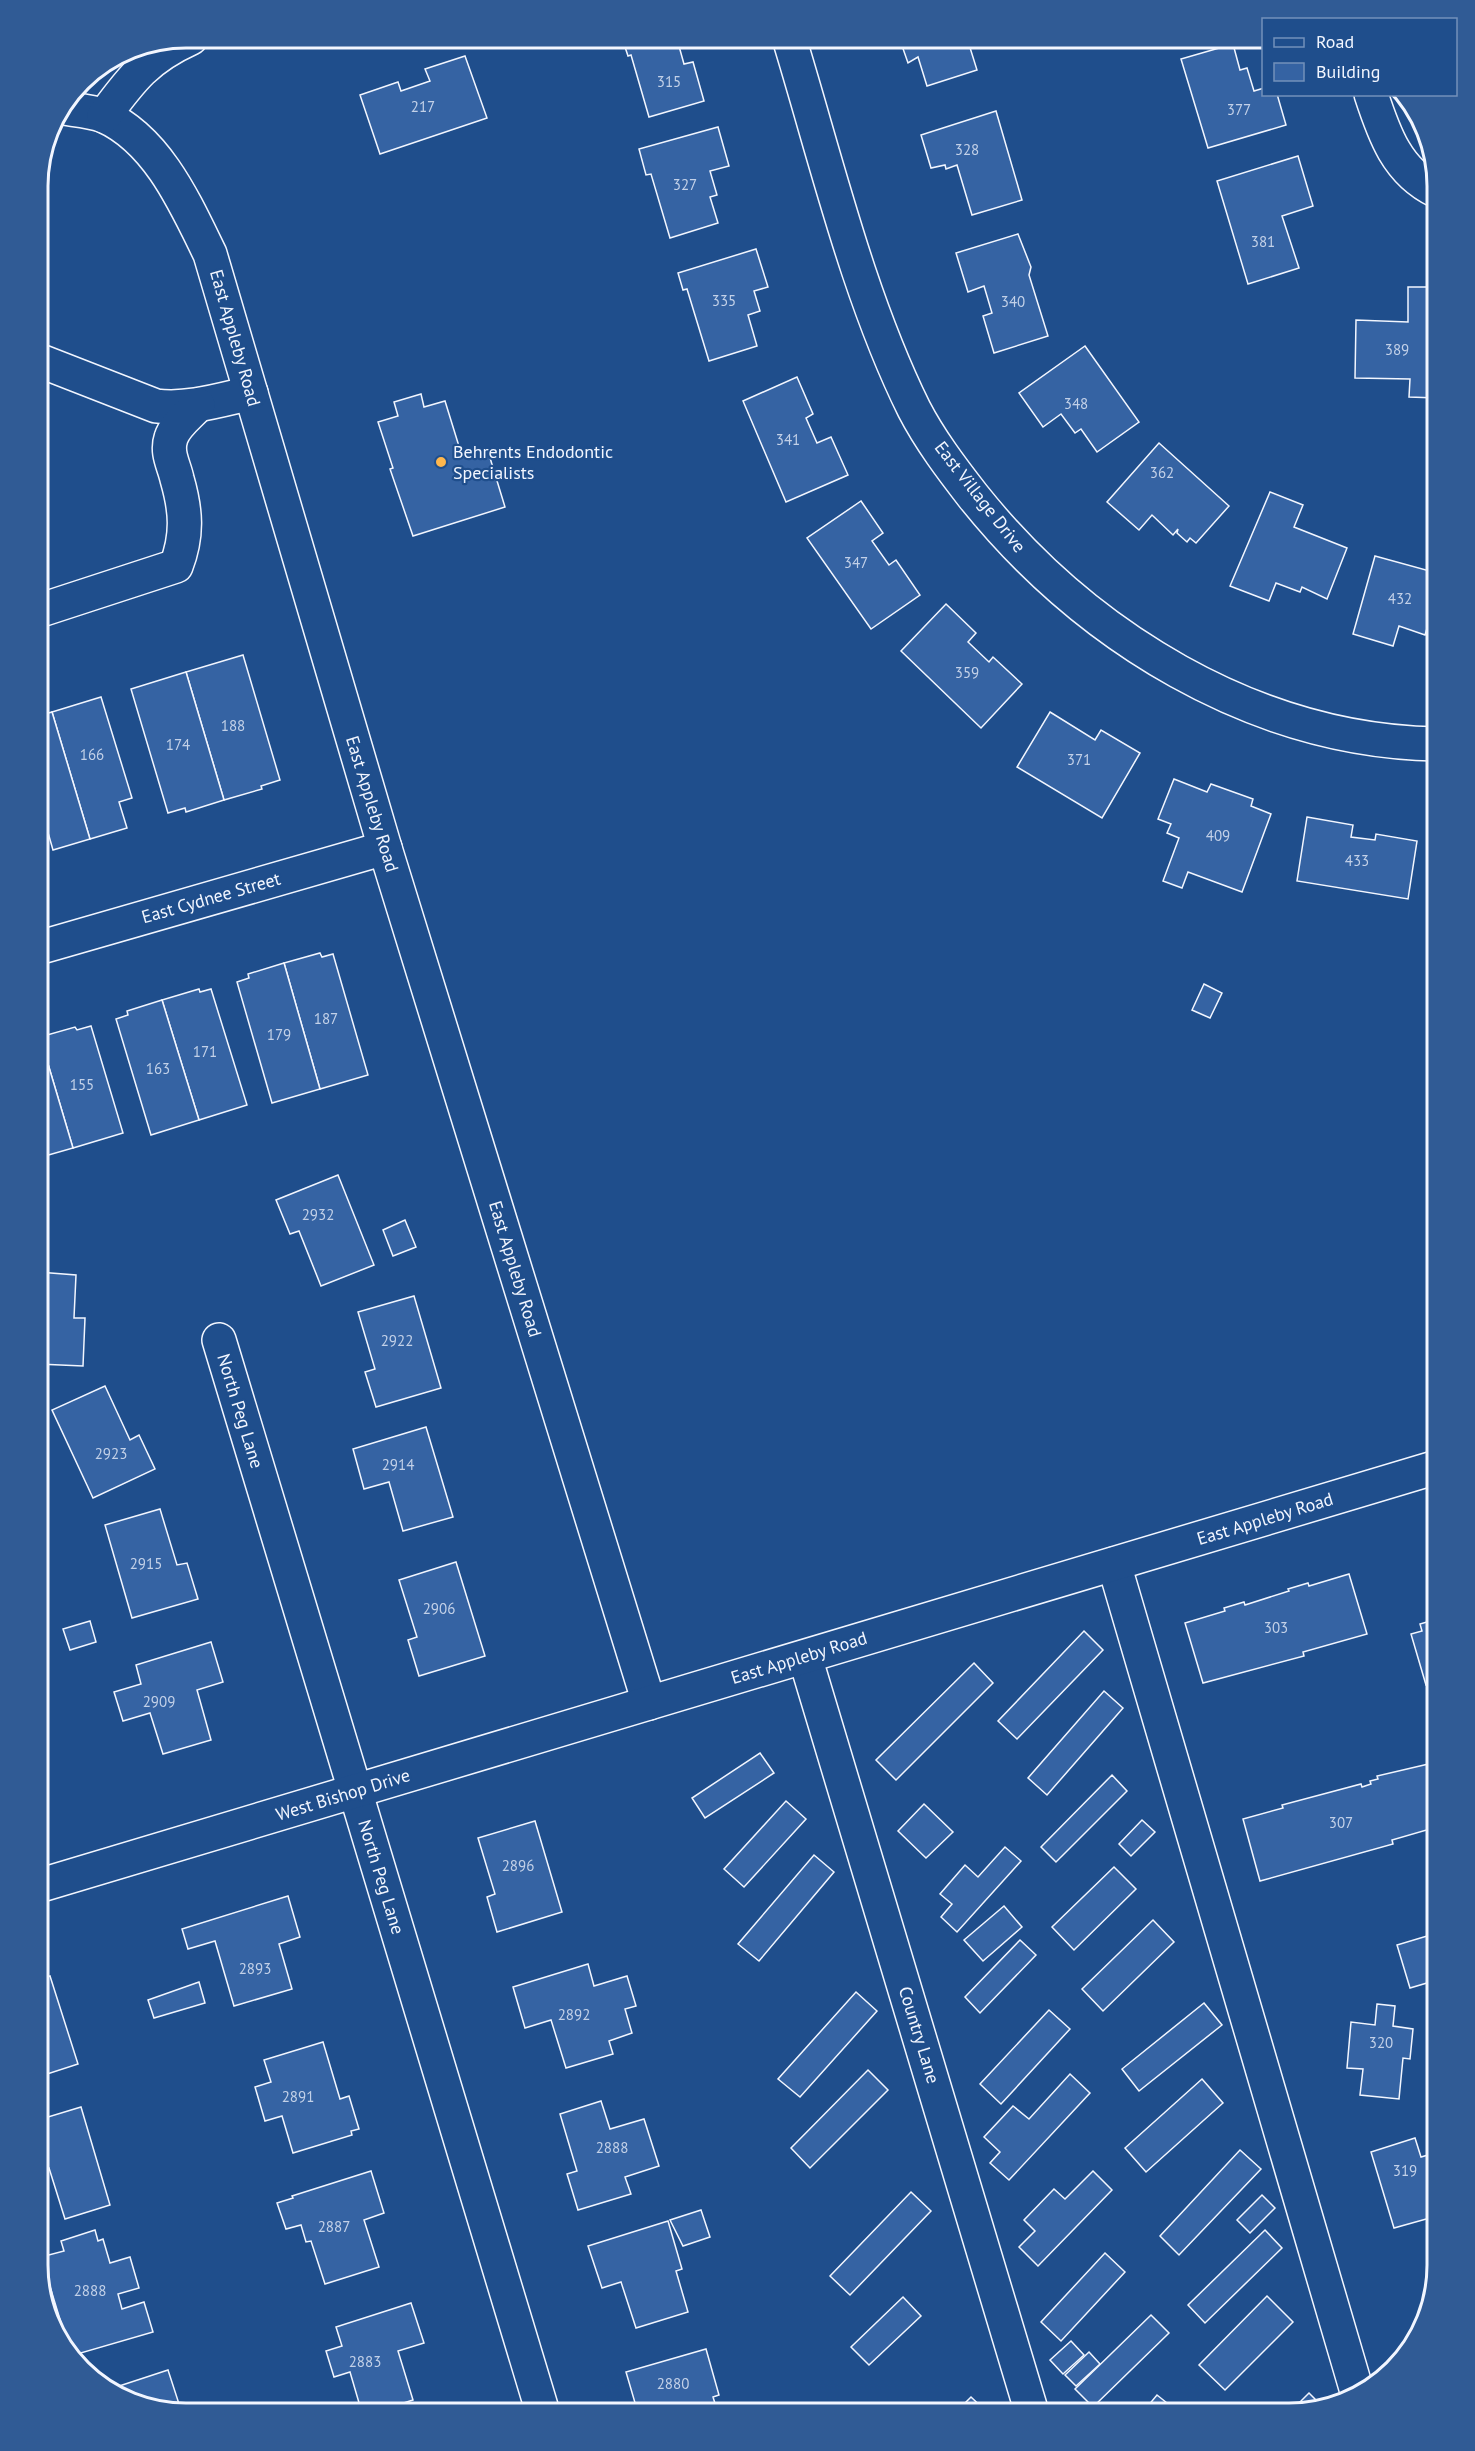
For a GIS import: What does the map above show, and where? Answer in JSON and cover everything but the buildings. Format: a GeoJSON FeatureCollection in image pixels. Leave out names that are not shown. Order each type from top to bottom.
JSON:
{"type":"FeatureCollection","features":[{"type":"Feature","properties":{"kind":"street","name":"East Village Drive"},"geometry":{"type":"LineString","coordinates":[[792,48],[868,296],[889,355],[916,412],[951,467],[1005,536],[1059,588],[1130,643],[1209,689],[1280,717],[1340,732],[1427,744]]}},
{"type":"Feature","properties":{"kind":"street"},"geometry":{"type":"LineString","coordinates":[[104,116],[137,72],[165,50]]}},
{"type":"Feature","properties":{"kind":"street"},"geometry":{"type":"LineString","coordinates":[[1372,96],[1383,134],[1400,164],[1427,184]]}},
{"type":"Feature","properties":{"kind":"street","name":"East Appleby Road"},"geometry":{"type":"LineString","coordinates":[[71,110],[104,116],[137,139],[182,197],[210,254],[385,848],[649,1703],[1427,1470]]}},
{"type":"Feature","properties":{"kind":"street"},"geometry":{"type":"LineString","coordinates":[[48,364],[156,406],[172,408],[198,405],[251,393]]}},
{"type":"Feature","properties":{"kind":"street"},"geometry":{"type":"LineString","coordinates":[[48,608],[176,566],[186,528],[184,508],[168,451],[171,437],[198,405]]}},
{"type":"Feature","properties":{"kind":"street","name":"East Cydnee Street"},"geometry":{"type":"LineString","coordinates":[[48,945],[385,848]]}},
{"type":"Feature","properties":{"kind":"street","name":"North Peg Lane"},"geometry":{"type":"LineString","coordinates":[[219,1340],[540,2403]]}},
{"type":"Feature","properties":{"kind":"street"},"geometry":{"type":"LineString","coordinates":[[1114,1564],[1355,2386]]}},
{"type":"Feature","properties":{"kind":"street","name":"Country Lane"},"geometry":{"type":"LineString","coordinates":[[805,1657],[1029,2403]]}},
{"type":"Feature","properties":{"kind":"street","name":"West Bishop Drive"},"geometry":{"type":"LineString","coordinates":[[48,1883],[649,1703]]}},
{"type":"Feature","properties":{"kind":"place","name":"Behrents Endodontic Specialists"},"geometry":{"type":"Point","coordinates":[441,462]}}]}
